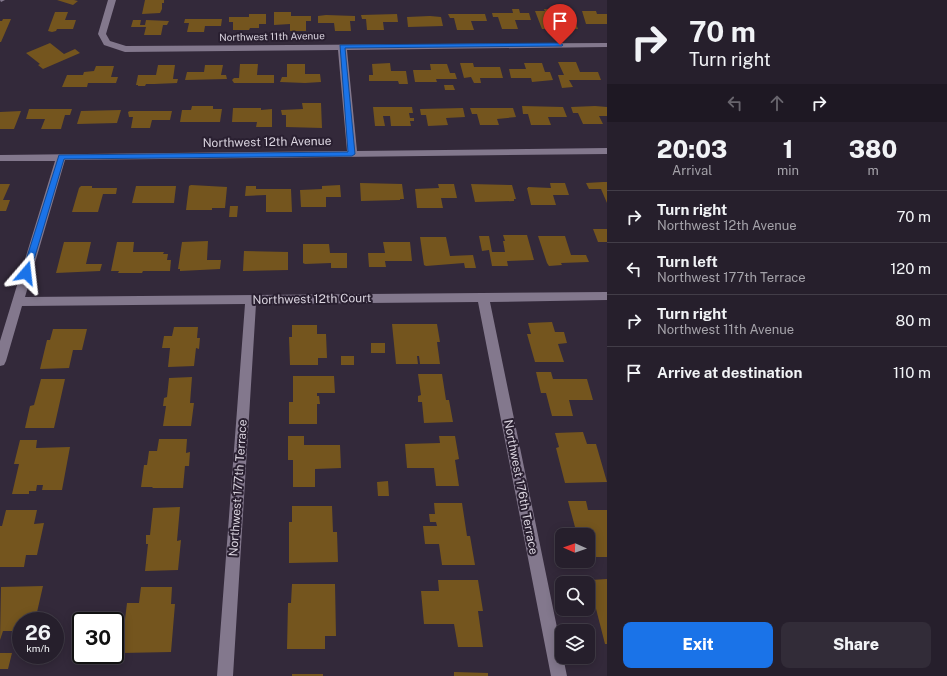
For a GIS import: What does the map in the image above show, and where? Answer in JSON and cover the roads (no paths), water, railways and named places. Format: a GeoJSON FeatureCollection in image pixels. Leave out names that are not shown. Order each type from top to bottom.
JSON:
{"type":"FeatureCollection","features":[{"type":"Feature","properties":{"kind":"street","name":"Northwest 11th Avenue"},"geometry":{"type":"LineString","coordinates":[[112,0],[102,34],[107,43],[125,49],[607,45]]}},
{"type":"Feature","properties":{"kind":"street"},"geometry":{"type":"LineString","coordinates":[[342,46],[352,154]]}},
{"type":"Feature","properties":{"kind":"street","name":"Northwest 12th Avenue"},"geometry":{"type":"LineString","coordinates":[[0,158],[607,151]]}},
{"type":"Feature","properties":{"kind":"street"},"geometry":{"type":"LineString","coordinates":[[0,361],[61,157]]}},
{"type":"Feature","properties":{"kind":"street","name":"Northwest 12th Court"},"geometry":{"type":"LineString","coordinates":[[17,302],[607,296]]}},
{"type":"Feature","properties":{"kind":"street","name":"Northwest 176th Terrace"},"geometry":{"type":"LineString","coordinates":[[484,297],[559,676]]}},
{"type":"Feature","properties":{"kind":"street","name":"Northwest 177th Terrace"},"geometry":{"type":"LineString","coordinates":[[225,676],[251,299]]}}]}
